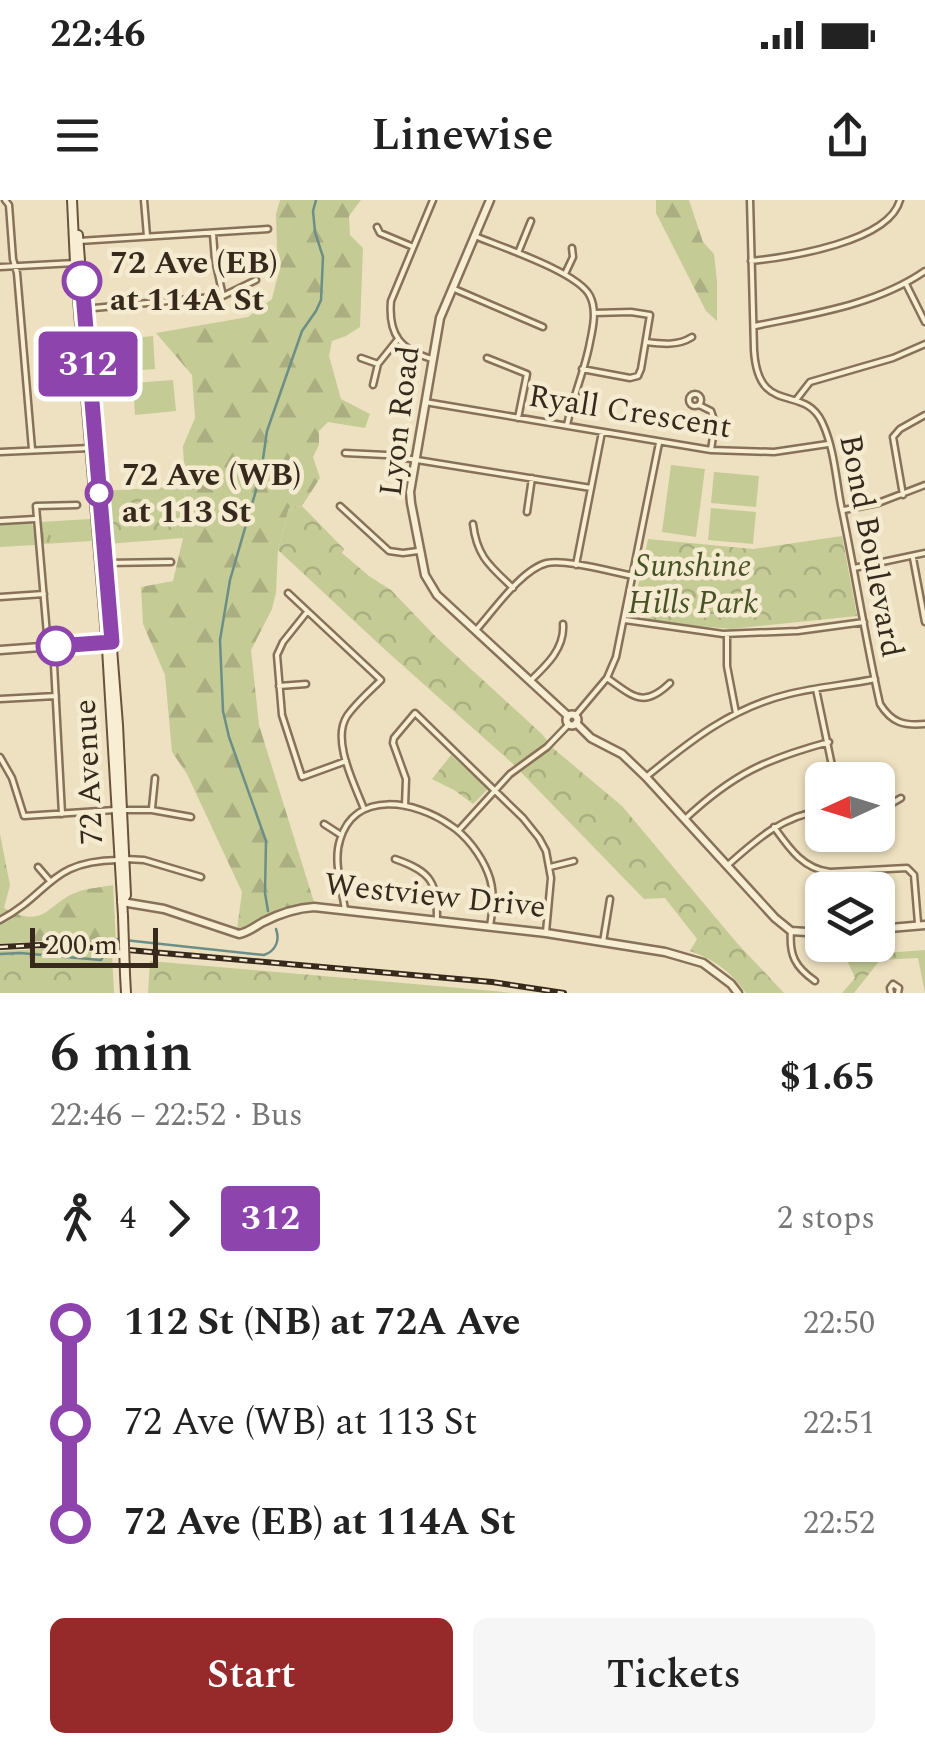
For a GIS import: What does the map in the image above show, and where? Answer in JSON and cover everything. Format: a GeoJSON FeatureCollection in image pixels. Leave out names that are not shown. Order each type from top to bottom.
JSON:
{"type":"FeatureCollection","features":[{"type":"Feature","properties":{"kind":"main road","name":"72 Avenue"},"geometry":{"type":"LineString","coordinates":[[72,200],[109,642]]}},
{"type":"Feature","properties":{"kind":"main road","name":"72 Avenue"},"geometry":{"type":"LineString","coordinates":[[74,221],[79,241],[92,448],[106,563],[126,993]]}},
{"type":"Feature","properties":{"kind":"street"},"geometry":{"type":"LineString","coordinates":[[5,200],[9,204],[12,259],[16,266],[32,449]]}},
{"type":"Feature","properties":{"kind":"street"},"geometry":{"type":"LineString","coordinates":[[144,200],[147,236]]}},
{"type":"Feature","properties":{"kind":"street"},"geometry":{"type":"LineString","coordinates":[[432,359],[410,351],[398,339],[390,323],[390,302],[433,200]]}},
{"type":"Feature","properties":{"kind":"street","name":"Lyon Road"},"geometry":{"type":"LineString","coordinates":[[490,200],[440,318],[432,359],[410,492],[425,575],[436,595],[591,738],[622,754],[775,918],[792,931]]}},
{"type":"Feature","properties":{"kind":"street","name":"Bond Boulevard"},"geometry":{"type":"LineString","coordinates":[[750,200],[755,366],[759,379],[770,391],[818,415],[828,444],[880,704],[887,715],[902,724],[925,724]]}},
{"type":"Feature","properties":{"kind":"street"},"geometry":{"type":"LineString","coordinates":[[751,262],[854,238],[893,216],[900,200]]}},
{"type":"Feature","properties":{"kind":"street"},"geometry":{"type":"LineString","coordinates":[[518,254],[531,221]]}},
{"type":"Feature","properties":{"kind":"street"},"geometry":{"type":"LineString","coordinates":[[377,228],[412,247]]}},
{"type":"Feature","properties":{"kind":"street"},"geometry":{"type":"LineString","coordinates":[[79,241],[268,229]]}},
{"type":"Feature","properties":{"kind":"street"},"geometry":{"type":"LineString","coordinates":[[213,234],[222,296]]}},
{"type":"Feature","properties":{"kind":"street"},"geometry":{"type":"LineString","coordinates":[[474,236],[565,274],[589,294],[594,313],[590,344],[572,396],[567,426]]}},
{"type":"Feature","properties":{"kind":"street"},"geometry":{"type":"LineString","coordinates":[[565,274],[573,257],[572,248]]}},
{"type":"Feature","properties":{"kind":"street"},"geometry":{"type":"LineString","coordinates":[[0,267],[75,262],[81,272]]}},
{"type":"Feature","properties":{"kind":"street"},"geometry":{"type":"LineString","coordinates":[[753,326],[834,309],[906,284],[925,271]]}},
{"type":"Feature","properties":{"kind":"street"},"geometry":{"type":"LineString","coordinates":[[83,309],[222,296],[256,280]]}},
{"type":"Feature","properties":{"kind":"street"},"geometry":{"type":"LineString","coordinates":[[906,284],[925,322]]}},
{"type":"Feature","properties":{"kind":"street"},"geometry":{"type":"LineString","coordinates":[[452,288],[543,327]]}},
{"type":"Feature","properties":{"kind":"street"},"geometry":{"type":"LineString","coordinates":[[582,369],[638,376],[646,342],[650,315],[594,313]]}},
{"type":"Feature","properties":{"kind":"street"},"geometry":{"type":"LineString","coordinates":[[646,342],[664,345],[692,337]]}},
{"type":"Feature","properties":{"kind":"street"},"geometry":{"type":"LineString","coordinates":[[374,386],[378,364],[398,339]]}},
{"type":"Feature","properties":{"kind":"street"},"geometry":{"type":"LineString","coordinates":[[795,401],[810,382],[893,358],[925,344]]}},
{"type":"Feature","properties":{"kind":"street"},"geometry":{"type":"LineString","coordinates":[[361,358],[378,364]]}},
{"type":"Feature","properties":{"kind":"street"},"geometry":{"type":"LineString","coordinates":[[487,358],[527,374],[518,418]]}},
{"type":"Feature","properties":{"kind":"street","name":"Ryall Crescent"},"geometry":{"type":"LineString","coordinates":[[426,402],[710,450],[774,452],[828,444]]}},
{"type":"Feature","properties":{"kind":"street"},"geometry":{"type":"LineString","coordinates":[[699,406],[712,412],[715,423],[710,450]]}},
{"type":"Feature","properties":{"kind":"street"},"geometry":{"type":"LineString","coordinates":[[903,495],[893,436],[925,415]]}},
{"type":"Feature","properties":{"kind":"street"},"geometry":{"type":"LineString","coordinates":[[576,566],[602,432]]}},
{"type":"Feature","properties":{"kind":"street"},"geometry":{"type":"LineString","coordinates":[[458,831],[510,774],[547,746],[607,678],[625,620],[660,442]]}},
{"type":"Feature","properties":{"kind":"street"},"geometry":{"type":"LineString","coordinates":[[0,452],[92,448]]}},
{"type":"Feature","properties":{"kind":"street"},"geometry":{"type":"LineString","coordinates":[[345,452],[591,488]]}},
{"type":"Feature","properties":{"kind":"street"},"geometry":{"type":"LineString","coordinates":[[527,512],[532,478]]}},
{"type":"Feature","properties":{"kind":"street"},"geometry":{"type":"LineString","coordinates":[[842,510],[878,503],[925,485]]}},
{"type":"Feature","properties":{"kind":"street"},"geometry":{"type":"LineString","coordinates":[[62,814],[56,696],[36,506],[77,505]]}},
{"type":"Feature","properties":{"kind":"street"},"geometry":{"type":"LineString","coordinates":[[340,506],[389,551],[420,550]]}},
{"type":"Feature","properties":{"kind":"street"},"geometry":{"type":"LineString","coordinates":[[0,521],[37,518]]}},
{"type":"Feature","properties":{"kind":"street"},"geometry":{"type":"LineString","coordinates":[[473,524],[487,564],[513,588]]}},
{"type":"Feature","properties":{"kind":"street"},"geometry":{"type":"LineString","coordinates":[[854,568],[925,554]]}},
{"type":"Feature","properties":{"kind":"street"},"geometry":{"type":"LineString","coordinates":[[912,558],[925,622]]}},
{"type":"Feature","properties":{"kind":"street"},"geometry":{"type":"LineString","coordinates":[[106,563],[171,562]]}},
{"type":"Feature","properties":{"kind":"street"},"geometry":{"type":"LineString","coordinates":[[475,631],[522,578],[542,565],[559,562],[634,576]]}},
{"type":"Feature","properties":{"kind":"street"},"geometry":{"type":"LineString","coordinates":[[288,593],[380,680],[342,727],[346,761],[364,809]]}},
{"type":"Feature","properties":{"kind":"street"},"geometry":{"type":"LineString","coordinates":[[0,597],[44,594]]}},
{"type":"Feature","properties":{"kind":"street"},"geometry":{"type":"LineString","coordinates":[[308,611],[278,654],[282,716],[302,777],[346,761]]}},
{"type":"Feature","properties":{"kind":"street"},"geometry":{"type":"LineString","coordinates":[[625,620],[727,634],[798,631],[864,622]]}},
{"type":"Feature","properties":{"kind":"street"},"geometry":{"type":"LineString","coordinates":[[530,681],[564,638],[562,624]]}},
{"type":"Feature","properties":{"kind":"street"},"geometry":{"type":"LineString","coordinates":[[727,634],[727,666],[736,713]]}},
{"type":"Feature","properties":{"kind":"street"},"geometry":{"type":"LineString","coordinates":[[0,650],[109,642]]}},
{"type":"Feature","properties":{"kind":"street"},"geometry":{"type":"LineString","coordinates":[[607,678],[642,699],[658,694],[670,683]]}},
{"type":"Feature","properties":{"kind":"street"},"geometry":{"type":"LineString","coordinates":[[646,778],[692,739],[736,713],[786,695],[874,679]]}},
{"type":"Feature","properties":{"kind":"street"},"geometry":{"type":"LineString","coordinates":[[278,686],[306,684]]}},
{"type":"Feature","properties":{"kind":"street"},"geometry":{"type":"LineString","coordinates":[[816,689],[832,762]]}},
{"type":"Feature","properties":{"kind":"street"},"geometry":{"type":"LineString","coordinates":[[0,699],[56,696]]}},
{"type":"Feature","properties":{"kind":"street"},"geometry":{"type":"LineString","coordinates":[[405,806],[406,780],[393,743],[415,714],[539,838],[550,867],[546,934]]}},
{"type":"Feature","properties":{"kind":"street"},"geometry":{"type":"LineString","coordinates":[[684,820],[708,797],[749,769],[784,754],[829,742]]}},
{"type":"Feature","properties":{"kind":"street"},"geometry":{"type":"LineString","coordinates":[[0,758],[12,778],[24,816],[152,810],[190,817]]}},
{"type":"Feature","properties":{"kind":"street"},"geometry":{"type":"LineString","coordinates":[[152,810],[155,778]]}},
{"type":"Feature","properties":{"kind":"street"},"geometry":{"type":"LineString","coordinates":[[895,802],[902,798]]}},
{"type":"Feature","properties":{"kind":"street"},"geometry":{"type":"LineString","coordinates":[[344,910],[337,852],[341,835],[364,809],[382,803],[434,816],[458,831],[484,862],[489,875],[493,899],[490,926]]}},
{"type":"Feature","properties":{"kind":"street"},"geometry":{"type":"LineString","coordinates":[[726,866],[760,836],[805,813]]}},
{"type":"Feature","properties":{"kind":"street"},"geometry":{"type":"LineString","coordinates":[[324,824],[341,835]]}},
{"type":"Feature","properties":{"kind":"street"},"geometry":{"type":"LineString","coordinates":[[774,827],[806,865],[818,870],[907,868],[914,875],[922,925],[895,927]]}},
{"type":"Feature","properties":{"kind":"street"},"geometry":{"type":"LineString","coordinates":[[394,859],[413,865],[428,877],[437,892],[437,920]]}},
{"type":"Feature","properties":{"kind":"street"},"geometry":{"type":"LineString","coordinates":[[0,920],[60,873],[83,863],[144,860],[201,877]]}},
{"type":"Feature","properties":{"kind":"street"},"geometry":{"type":"LineString","coordinates":[[550,867],[574,861]]}},
{"type":"Feature","properties":{"kind":"street"},"geometry":{"type":"LineString","coordinates":[[38,866],[50,881]]}},
{"type":"Feature","properties":{"kind":"street"},"geometry":{"type":"LineString","coordinates":[[603,942],[610,899]]}},
{"type":"Feature","properties":{"kind":"street","name":"Westview Drive"},"geometry":{"type":"LineString","coordinates":[[122,902],[164,909],[239,934],[293,910],[315,906],[603,942],[703,963],[738,993]]}},
{"type":"Feature","properties":{"kind":"street"},"geometry":{"type":"LineString","coordinates":[[805,932],[792,931],[793,960],[814,980]]}},
{"type":"Feature","properties":{"kind":"green space"},"geometry":{"type":"Polygon","coordinates":[[[280,200],[361,200],[349,216],[350,235],[363,248],[360,327],[332,341],[329,356],[341,399],[370,414],[365,428],[328,422],[319,431],[319,445],[313,457],[320,478],[302,506],[289,508],[278,550],[272,609],[251,650],[259,725],[314,902],[287,907],[242,930],[237,929],[242,892],[187,774],[172,752],[165,675],[143,624],[141,587],[173,581],[183,538],[183,446],[195,418],[192,375],[156,333],[248,317],[272,299],[281,263],[276,214],[280,200]]]}},
{"type":"Feature","properties":{"kind":"green space"},"geometry":{"type":"Polygon","coordinates":[[[656,200],[689,200],[703,242],[714,254],[717,321],[706,311],[656,213],[656,200]]]}},
{"type":"Feature","properties":{"kind":"green space"},"geometry":{"type":"Polygon","coordinates":[[[153,336],[155,369],[107,373],[104,341],[153,336]]]}},
{"type":"Feature","properties":{"kind":"green space"},"geometry":{"type":"Polygon","coordinates":[[[173,380],[176,411],[135,415],[133,383],[173,380]]]}},
{"type":"Feature","properties":{"kind":"green space"},"geometry":{"type":"Polygon","coordinates":[[[671,465],[705,469],[696,537],[662,532],[671,465]]]}},
{"type":"Feature","properties":{"kind":"green space"},"geometry":{"type":"Polygon","coordinates":[[[714,472],[759,476],[756,507],[711,503],[714,472]]]}},
{"type":"Feature","properties":{"kind":"green space"},"geometry":{"type":"Polygon","coordinates":[[[185,486],[183,538],[107,544],[102,491],[185,486]]]}},
{"type":"Feature","properties":{"kind":"green space"},"geometry":{"type":"Polygon","coordinates":[[[302,506],[344,549],[342,553],[391,590],[554,749],[622,806],[784,993],[746,993],[722,968],[690,951],[697,939],[665,898],[644,899],[512,763],[278,550],[289,508],[302,506]]]}},
{"type":"Feature","properties":{"kind":"green space"},"geometry":{"type":"Polygon","coordinates":[[[711,508],[756,512],[753,544],[708,540],[711,508]]]}},
{"type":"Feature","properties":{"kind":"green space"},"geometry":{"type":"Polygon","coordinates":[[[90,519],[92,541],[42,544],[41,522],[90,519]]]}},
{"type":"Feature","properties":{"kind":"green space"},"geometry":{"type":"Polygon","coordinates":[[[29,521],[35,545],[0,547],[0,524],[29,521]]]}},
{"type":"Feature","properties":{"kind":"green space","name":"Sunshine Hills Park"},"geometry":{"type":"Polygon","coordinates":[[[842,536],[857,616],[731,629],[665,623],[632,615],[648,539],[753,549],[842,536]]]}},
{"type":"Feature","properties":{"kind":"green space"},"geometry":{"type":"Polygon","coordinates":[[[451,755],[488,789],[473,804],[432,779],[451,755]]]}},
{"type":"Feature","properties":{"kind":"green space"},"geometry":{"type":"Polygon","coordinates":[[[0,834],[10,885],[4,908],[29,917],[38,916],[80,891],[113,885],[116,943],[0,944],[0,834]]]}},
{"type":"Feature","properties":{"kind":"green space"},"geometry":{"type":"Polygon","coordinates":[[[925,950],[925,993],[918,958],[895,959],[895,952],[925,950]]]}},
{"type":"Feature","properties":{"kind":"green space"},"geometry":{"type":"Polygon","coordinates":[[[0,951],[112,953],[114,993],[0,993],[0,951]]]}},
{"type":"Feature","properties":{"kind":"green space"},"geometry":{"type":"Polygon","coordinates":[[[0,956],[98,957],[104,993],[0,993],[0,956]]]}},
{"type":"Feature","properties":{"kind":"green space"},"geometry":{"type":"Polygon","coordinates":[[[150,961],[494,991],[512,993],[148,993],[150,961]]]}},
{"type":"Feature","properties":{"kind":"green space"},"geometry":{"type":"Polygon","coordinates":[[[848,962],[878,962],[854,993],[842,993],[855,978],[848,962]]]}},
{"type":"Feature","properties":{"kind":"waterway"},"geometry":{"type":"LineString","coordinates":[[268,911],[266,841],[223,711],[220,640],[230,580],[261,473],[267,431],[302,331],[321,300],[323,257],[315,232],[316,200]]}},
{"type":"Feature","properties":{"kind":"waterway"},"geometry":{"type":"LineString","coordinates":[[0,954],[101,960],[105,941],[115,939],[264,955],[276,945],[276,929]]}},
{"type":"Feature","properties":{"kind":"railway"},"geometry":{"type":"LineString","coordinates":[[0,947],[117,949],[492,982],[564,993]]}},
{"type":"Feature","properties":{"kind":"bus line","name":"312"},"geometry":{"type":"LineString","coordinates":[[56,646],[112,642],[82,281]]}},
{"type":"Feature","properties":{"kind":"place","name":"72 Ave (EB) at 114A St"},"geometry":{"type":"Point","coordinates":[82,281]}},
{"type":"Feature","properties":{"kind":"place","name":"72 Ave (WB) at 113 St"},"geometry":{"type":"Point","coordinates":[99,493]}}]}
